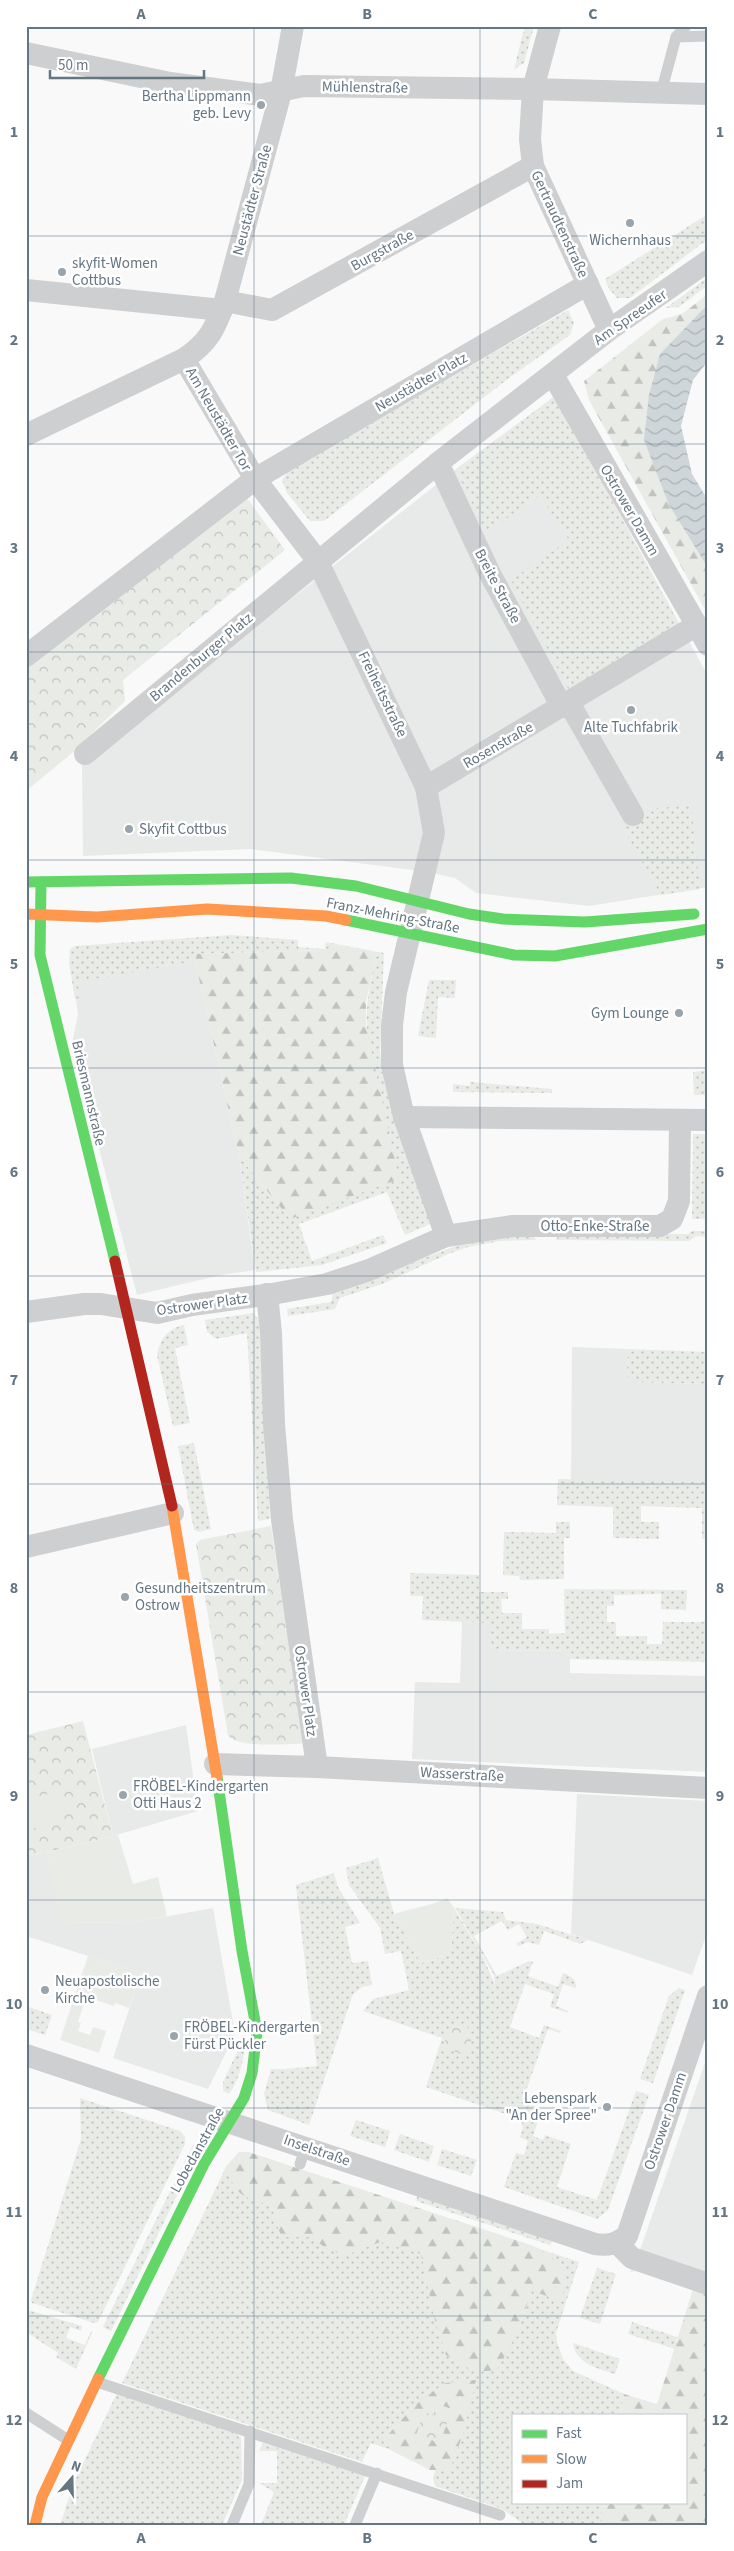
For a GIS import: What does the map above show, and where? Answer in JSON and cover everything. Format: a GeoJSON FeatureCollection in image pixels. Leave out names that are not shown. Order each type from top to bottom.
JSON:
{"type":"FeatureCollection","features":[{"type":"Feature","properties":{"kind":"street","name":"Neustädter Straße"},"geometry":{"type":"LineString","coordinates":[[184,359],[202,347],[212,333],[223,305],[281,92],[292,26]]}},
{"type":"Feature","properties":{"kind":"street","name":"Gertraudtenstraße"},"geometry":{"type":"LineString","coordinates":[[550,26],[533,88],[530,139],[533,166],[609,330]]}},
{"type":"Feature","properties":{"kind":"street","name":"Mühlenstraße"},"geometry":{"type":"LineString","coordinates":[[26,53],[170,83],[260,95],[304,86],[533,88],[708,94]]}},
{"type":"Feature","properties":{"kind":"street","name":"Burgstraße"},"geometry":{"type":"LineString","coordinates":[[26,290],[272,310],[533,166]]}},
{"type":"Feature","properties":{"kind":"street","name":"Am Spreeufer"},"geometry":{"type":"LineString","coordinates":[[553,375],[609,330],[708,261]]}},
{"type":"Feature","properties":{"kind":"street","name":"Neustädter Platz"},"geometry":{"type":"LineString","coordinates":[[255,479],[588,284]]}},
{"type":"Feature","properties":{"kind":"street","name":"Am Neustädter Tor"},"geometry":{"type":"LineString","coordinates":[[184,359],[255,479]]}},
{"type":"Feature","properties":{"kind":"street"},"geometry":{"type":"LineString","coordinates":[[26,435],[184,359]]}},
{"type":"Feature","properties":{"kind":"street"},"geometry":{"type":"LineString","coordinates":[[317,560],[438,463],[553,375]]}},
{"type":"Feature","properties":{"kind":"street","name":"Ostrower Damm"},"geometry":{"type":"LineString","coordinates":[[553,375],[708,645]]}},
{"type":"Feature","properties":{"kind":"street","name":"Breite Straße"},"geometry":{"type":"LineString","coordinates":[[438,463],[490,574],[566,705]]}},
{"type":"Feature","properties":{"kind":"street","name":"Freiheitsstraße"},"geometry":{"type":"LineString","coordinates":[[255,479],[317,560],[383,693],[426,787],[434,833],[420,900],[410,933]]}},
{"type":"Feature","properties":{"kind":"street"},"geometry":{"type":"LineString","coordinates":[[26,656],[255,479]]}},
{"type":"Feature","properties":{"kind":"street","name":"Brandenburger Platz"},"geometry":{"type":"LineString","coordinates":[[84,754],[317,560]]}},
{"type":"Feature","properties":{"kind":"street","name":"Rosenstraße"},"geometry":{"type":"LineString","coordinates":[[426,787],[697,626]]}},
{"type":"Feature","properties":{"kind":"street"},"geometry":{"type":"LineString","coordinates":[[566,705],[633,815]]}},
{"type":"Feature","properties":{"kind":"street","name":"Franz-Mehring-Straße"},"geometry":{"type":"LineString","coordinates":[[41,882],[68,883],[214,877],[292,878],[365,888],[481,915],[577,924],[636,921],[708,912]]}},
{"type":"Feature","properties":{"kind":"street"},"geometry":{"type":"LineString","coordinates":[[26,882],[41,882]]}},
{"type":"Feature","properties":{"kind":"street","name":"Briesmannstraße"},"geometry":{"type":"LineString","coordinates":[[41,882],[40,956],[127,1308]]}},
{"type":"Feature","properties":{"kind":"street","name":"Franz-Mehring-Straße"},"geometry":{"type":"LineString","coordinates":[[40,915],[97,917],[208,909],[256,910],[334,917],[514,955],[554,956],[708,929]]}},
{"type":"Feature","properties":{"kind":"street"},"geometry":{"type":"LineString","coordinates":[[26,914],[40,915]]}},
{"type":"Feature","properties":{"kind":"street"},"geometry":{"type":"LineString","coordinates":[[410,933],[396,992],[392,1025],[392,1065],[404,1117],[446,1236]]}},
{"type":"Feature","properties":{"kind":"street"},"geometry":{"type":"LineString","coordinates":[[404,1117],[708,1120]]}},
{"type":"Feature","properties":{"kind":"street","name":"Otto-Enke-Straße"},"geometry":{"type":"LineString","coordinates":[[267,1294],[327,1284],[369,1270],[446,1236],[513,1226],[660,1226],[672,1218],[679,1201],[680,1120]]}},
{"type":"Feature","properties":{"kind":"street","name":"Ostrower Platz"},"geometry":{"type":"LineString","coordinates":[[26,1312],[84,1304],[158,1313],[267,1294],[271,1334],[274,1424],[282,1520],[317,1766]]}},
{"type":"Feature","properties":{"kind":"street"},"geometry":{"type":"LineString","coordinates":[[127,1308],[173,1513],[215,1764]]}},
{"type":"Feature","properties":{"kind":"street"},"geometry":{"type":"LineString","coordinates":[[26,1547],[173,1513]]}},
{"type":"Feature","properties":{"kind":"street","name":"Wasserstraße"},"geometry":{"type":"LineString","coordinates":[[215,1764],[317,1766],[708,1788]]}},
{"type":"Feature","properties":{"kind":"street","name":"Lobedanstraße"},"geometry":{"type":"LineString","coordinates":[[35,2525],[42,2497],[68,2440],[204,2164],[244,2098],[252,2073],[257,2032],[242,1951],[215,1764]]}},
{"type":"Feature","properties":{"kind":"street","name":"Ostrower Damm"},"geometry":{"type":"LineString","coordinates":[[612,2244],[627,2236],[708,1996]]}},
{"type":"Feature","properties":{"kind":"street","name":"Inselstraße"},"geometry":{"type":"LineString","coordinates":[[26,2055],[230,2121],[303,2155],[595,2244],[612,2244]]}},
{"type":"Feature","properties":{"kind":"street"},"geometry":{"type":"LineString","coordinates":[[612,2244],[632,2258],[708,2284]]}},
{"type":"Feature","properties":{"kind":"lane"},"geometry":{"type":"LineString","coordinates":[[661,93],[676,38],[686,26]]}},
{"type":"Feature","properties":{"kind":"lane"},"geometry":{"type":"LineString","coordinates":[[676,38],[708,36]]}},
{"type":"Feature","properties":{"kind":"lane"},"geometry":{"type":"LineString","coordinates":[[97,2382],[500,2515]]}},
{"type":"Feature","properties":{"kind":"lane"},"geometry":{"type":"LineString","coordinates":[[26,2413],[68,2440]]}},
{"type":"Feature","properties":{"kind":"lane"},"geometry":{"type":"LineString","coordinates":[[232,2525],[249,2484],[250,2432]]}},
{"type":"Feature","properties":{"kind":"lane"},"geometry":{"type":"LineString","coordinates":[[355,2525],[377,2473]]}},
{"type":"Feature","properties":{"kind":"shaded area"},"geometry":{"type":"Polygon","coordinates":[[[555,396],[708,676],[708,887],[589,906],[476,893],[455,878],[428,872],[250,849],[83,856],[82,764],[456,469],[555,396]]]}},
{"type":"Feature","properties":{"kind":"shaded area"},"geometry":{"type":"Polygon","coordinates":[[[195,961],[239,1156],[255,1270],[221,1275],[137,1295],[72,1044],[78,1014],[73,981],[195,961]]]}},
{"type":"Feature","properties":{"kind":"shaded area"},"geometry":{"type":"Polygon","coordinates":[[[572,1347],[628,1349],[627,1377],[635,1377],[636,1382],[708,1384],[708,1482],[571,1480],[572,1347]]]}},
{"type":"Feature","properties":{"kind":"shaded area"},"geometry":{"type":"Polygon","coordinates":[[[462,1622],[491,1623],[491,1650],[570,1651],[570,1673],[708,1676],[708,1772],[412,1759],[415,1682],[460,1683],[462,1622]]]}},
{"type":"Feature","properties":{"kind":"shaded area"},"geometry":{"type":"Polygon","coordinates":[[[186,1725],[198,1811],[113,1836],[92,1749],[186,1725]]]}},
{"type":"Feature","properties":{"kind":"shaded area"},"geometry":{"type":"Polygon","coordinates":[[[577,1794],[708,1801],[708,1930],[692,1975],[571,1934],[577,1794]]]}},
{"type":"Feature","properties":{"kind":"shaded area"},"geometry":{"type":"Polygon","coordinates":[[[47,1852],[62,1923],[136,1922],[213,1908],[235,2034],[208,2089],[113,2058],[141,1973],[26,1936],[26,1857],[47,1852]]]}},
{"type":"Feature","properties":{"kind":"shaded area"},"geometry":{"type":"Polygon","coordinates":[[[708,2054],[708,2276],[639,2253],[708,2054]]]}},
{"type":"Feature","properties":{"kind":"green space"},"geometry":{"type":"Polygon","coordinates":[[[525,26],[534,26],[524,63],[514,69],[525,26]]]}},
{"type":"Feature","properties":{"kind":"green space"},"geometry":{"type":"Polygon","coordinates":[[[708,214],[708,239],[630,298],[617,298],[609,289],[605,279],[708,214]]]}},
{"type":"Feature","properties":{"kind":"green space"},"geometry":{"type":"Polygon","coordinates":[[[708,277],[708,285],[679,307],[666,308],[708,277]]]}},
{"type":"Feature","properties":{"kind":"green space"},"geometry":{"type":"Polygon","coordinates":[[[708,294],[708,304],[660,354],[669,505],[708,568],[708,615],[589,400],[584,381],[663,319],[682,314],[708,294]]]}},
{"type":"Feature","properties":{"kind":"green space"},"geometry":{"type":"Polygon","coordinates":[[[568,310],[574,323],[570,335],[509,378],[324,521],[310,521],[287,493],[282,480],[288,471],[568,310]]]}},
{"type":"Feature","properties":{"kind":"green space"},"geometry":{"type":"Polygon","coordinates":[[[555,396],[680,626],[569,690],[511,580],[569,540],[540,495],[486,533],[456,470],[555,396]]]}},
{"type":"Feature","properties":{"kind":"green space"},"geometry":{"type":"Polygon","coordinates":[[[244,494],[285,550],[123,680],[125,701],[72,753],[26,791],[26,659],[244,494]]]}},
{"type":"Feature","properties":{"kind":"green space"},"geometry":{"type":"Polygon","coordinates":[[[691,806],[700,889],[661,895],[623,828],[657,808],[691,806]]]}},
{"type":"Feature","properties":{"kind":"green space"},"geometry":{"type":"Polygon","coordinates":[[[232,935],[298,940],[298,947],[325,949],[326,942],[384,953],[380,1053],[406,1154],[430,1218],[430,1224],[405,1235],[387,1192],[299,1224],[312,1261],[383,1235],[387,1243],[322,1265],[256,1272],[239,1156],[290,1219],[370,1055],[367,1003],[377,952],[336,945],[325,950],[197,954],[195,961],[77,982],[80,998],[75,999],[69,963],[70,949],[75,946],[232,935]]]}},
{"type":"Feature","properties":{"kind":"green space"},"geometry":{"type":"Polygon","coordinates":[[[336,945],[377,952],[366,1002],[366,1026],[399,1179],[290,1219],[239,1156],[195,961],[197,954],[325,950],[336,945]]]}},
{"type":"Feature","properties":{"kind":"green space"},"geometry":{"type":"Polygon","coordinates":[[[429,980],[456,980],[455,998],[438,997],[436,1038],[418,1036],[429,980]]]}},
{"type":"Feature","properties":{"kind":"green space"},"geometry":{"type":"Polygon","coordinates":[[[708,1070],[708,1095],[694,1095],[693,1072],[708,1070]]]}},
{"type":"Feature","properties":{"kind":"green space"},"geometry":{"type":"Polygon","coordinates":[[[470,1082],[552,1089],[552,1093],[453,1092],[453,1084],[470,1086],[470,1082]]]}},
{"type":"Feature","properties":{"kind":"green space"},"geometry":{"type":"Polygon","coordinates":[[[693,1134],[708,1134],[708,1219],[692,1219],[693,1134]]]}},
{"type":"Feature","properties":{"kind":"green space"},"geometry":{"type":"Polygon","coordinates":[[[692,1231],[708,1231],[708,1237],[696,1236],[689,1241],[556,1240],[560,1233],[688,1234],[692,1231]]]}},
{"type":"Feature","properties":{"kind":"green space"},"geometry":{"type":"Polygon","coordinates":[[[532,1234],[536,1240],[500,1241],[468,1247],[448,1254],[382,1284],[340,1298],[335,1309],[288,1316],[287,1309],[331,1302],[333,1293],[471,1240],[532,1234]]]}},
{"type":"Feature","properties":{"kind":"green space"},"geometry":{"type":"Polygon","coordinates":[[[254,1313],[259,1321],[270,1519],[258,1521],[247,1333],[216,1339],[207,1332],[205,1320],[254,1313]]]}},
{"type":"Feature","properties":{"kind":"green space"},"geometry":{"type":"Polygon","coordinates":[[[184,1325],[188,1345],[175,1348],[190,1423],[173,1426],[157,1355],[166,1335],[173,1329],[184,1325]]]}},
{"type":"Feature","properties":{"kind":"green space"},"geometry":{"type":"Polygon","coordinates":[[[628,1349],[708,1352],[708,1384],[635,1382],[635,1377],[627,1377],[628,1349]]]}},
{"type":"Feature","properties":{"kind":"green space"},"geometry":{"type":"Polygon","coordinates":[[[194,1443],[211,1529],[199,1532],[194,1530],[178,1446],[194,1443]]]}},
{"type":"Feature","properties":{"kind":"green space"},"geometry":{"type":"Polygon","coordinates":[[[558,1479],[708,1482],[708,1539],[702,1539],[702,1508],[641,1506],[641,1522],[659,1522],[659,1539],[613,1538],[613,1507],[557,1505],[558,1479]]]}},
{"type":"Feature","properties":{"kind":"green space"},"geometry":{"type":"Polygon","coordinates":[[[556,1522],[570,1522],[570,1538],[564,1538],[564,1579],[520,1580],[519,1576],[503,1575],[504,1532],[556,1533],[556,1522]]]}},
{"type":"Feature","properties":{"kind":"green space"},"geometry":{"type":"Polygon","coordinates":[[[271,1526],[304,1743],[249,1744],[233,1739],[228,1735],[196,1544],[200,1540],[271,1526]]]}},
{"type":"Feature","properties":{"kind":"green space"},"geometry":{"type":"Polygon","coordinates":[[[410,1573],[479,1575],[479,1592],[508,1592],[508,1599],[501,1599],[502,1613],[522,1613],[522,1629],[549,1629],[549,1634],[565,1633],[564,1589],[687,1590],[686,1610],[661,1609],[661,1594],[614,1595],[614,1606],[607,1606],[607,1622],[616,1622],[616,1636],[647,1636],[647,1644],[662,1644],[663,1622],[703,1622],[708,1618],[708,1662],[570,1659],[570,1651],[491,1650],[491,1623],[422,1620],[423,1596],[410,1596],[410,1573]]]}},
{"type":"Feature","properties":{"kind":"green space"},"geometry":{"type":"Polygon","coordinates":[[[83,1721],[113,1836],[26,1857],[26,1735],[83,1721]]]}},
{"type":"Feature","properties":{"kind":"green space"},"geometry":{"type":"Polygon","coordinates":[[[57,1792],[65,1822],[26,1830],[26,1799],[57,1792]]]}},
{"type":"Feature","properties":{"kind":"green space"},"geometry":{"type":"Polygon","coordinates":[[[118,1835],[133,1884],[158,1877],[167,1916],[136,1922],[61,1923],[47,1852],[118,1835]]]}},
{"type":"Feature","properties":{"kind":"green space"},"geometry":{"type":"Polygon","coordinates":[[[378,1858],[394,1914],[421,1963],[451,1954],[454,1908],[485,1961],[495,1986],[494,1975],[455,1908],[503,1912],[506,1920],[537,1924],[588,1940],[580,1944],[544,1931],[539,1945],[528,1942],[519,1946],[516,1944],[527,1937],[519,1924],[508,1930],[502,1921],[474,1936],[497,1976],[529,1961],[533,1962],[528,1976],[558,1987],[563,1973],[576,1982],[576,1988],[563,1984],[556,2006],[568,2011],[568,2013],[550,2007],[554,1994],[525,1984],[510,2027],[539,2038],[544,2025],[561,2031],[560,2033],[548,2029],[522,2102],[535,2106],[534,2110],[541,2112],[533,2136],[543,2140],[545,2135],[571,2144],[557,2187],[597,2200],[636,2091],[649,2095],[608,2210],[597,2219],[504,2187],[516,2153],[524,2155],[528,2141],[520,2137],[523,2128],[520,2119],[426,2087],[442,2038],[363,2011],[373,1999],[409,1990],[401,1951],[385,1954],[380,1928],[349,1885],[346,1868],[378,1858]]]}},
{"type":"Feature","properties":{"kind":"green space"},"geometry":{"type":"Polygon","coordinates":[[[334,1873],[338,1887],[360,1923],[345,1927],[352,1963],[368,1961],[372,1985],[362,1987],[353,1994],[309,2125],[268,2110],[264,2094],[271,2069],[317,2066],[296,1885],[334,1873]]]}},
{"type":"Feature","properties":{"kind":"green space"},"geometry":{"type":"Polygon","coordinates":[[[447,1898],[454,1908],[451,1954],[421,1963],[394,1914],[447,1898]]]}},
{"type":"Feature","properties":{"kind":"green space"},"geometry":{"type":"Polygon","coordinates":[[[88,1956],[141,1973],[129,2008],[115,2003],[114,2006],[86,1997],[78,2022],[81,2023],[78,2031],[90,2035],[93,2027],[106,2031],[99,2053],[60,2040],[88,1956]]]}},
{"type":"Feature","properties":{"kind":"green space"},"geometry":{"type":"Polygon","coordinates":[[[679,1988],[685,1990],[653,2083],[640,2079],[669,1996],[679,1988]]]}},
{"type":"Feature","properties":{"kind":"green space"},"geometry":{"type":"Polygon","coordinates":[[[26,2006],[52,2015],[45,2035],[26,2029],[26,2006]]]}},
{"type":"Feature","properties":{"kind":"green space"},"geometry":{"type":"Polygon","coordinates":[[[459,2024],[468,2027],[467,2031],[473,2035],[467,2053],[461,2054],[443,2047],[450,2025],[459,2024]]]}},
{"type":"Feature","properties":{"kind":"green space"},"geometry":{"type":"Polygon","coordinates":[[[246,2033],[242,2065],[237,2081],[229,2094],[223,2091],[223,2082],[246,2033]]]}},
{"type":"Feature","properties":{"kind":"green space"},"geometry":{"type":"Polygon","coordinates":[[[80,2098],[180,2131],[185,2137],[185,2144],[98,2322],[94,2323],[32,2303],[31,2300],[81,2139],[80,2098]]]}},
{"type":"Feature","properties":{"kind":"green space"},"geometry":{"type":"Polygon","coordinates":[[[356,2120],[390,2131],[385,2147],[350,2136],[356,2120]]]}},
{"type":"Feature","properties":{"kind":"green space"},"geometry":{"type":"Polygon","coordinates":[[[400,2134],[434,2146],[429,2162],[394,2150],[400,2134]]]}},
{"type":"Feature","properties":{"kind":"green space"},"geometry":{"type":"Polygon","coordinates":[[[193,2145],[200,2148],[111,2331],[103,2327],[193,2145]]]}},
{"type":"Feature","properties":{"kind":"green space"},"geometry":{"type":"Polygon","coordinates":[[[442,2149],[477,2160],[471,2176],[437,2165],[442,2149]]]}},
{"type":"Feature","properties":{"kind":"green space"},"geometry":{"type":"Polygon","coordinates":[[[239,2152],[248,2152],[579,2262],[556,2333],[557,2342],[563,2359],[573,2371],[624,2394],[620,2414],[512,2414],[512,2504],[604,2504],[600,2525],[525,2525],[502,2509],[435,2486],[433,2478],[437,2465],[371,2443],[362,2462],[122,2383],[226,2167],[239,2152]]]}},
{"type":"Feature","properties":{"kind":"green space"},"geometry":{"type":"Polygon","coordinates":[[[239,2152],[248,2152],[534,2246],[566,2267],[562,2301],[532,2291],[516,2336],[497,2370],[475,2372],[446,2355],[434,2317],[421,2254],[380,2242],[344,2256],[326,2248],[310,2237],[282,2237],[275,2221],[272,2206],[247,2197],[233,2185],[226,2167],[239,2152]]]}},
{"type":"Feature","properties":{"kind":"green space"},"geometry":{"type":"Polygon","coordinates":[[[418,2193],[553,2238],[550,2245],[416,2201],[418,2193]]]}},
{"type":"Feature","properties":{"kind":"green space"},"geometry":{"type":"Polygon","coordinates":[[[597,2268],[616,2274],[600,2324],[580,2318],[597,2268]]]}},
{"type":"Feature","properties":{"kind":"green space"},"geometry":{"type":"Polygon","coordinates":[[[632,2268],[708,2292],[708,2525],[600,2525],[604,2504],[686,2504],[686,2414],[620,2414],[624,2394],[657,2404],[693,2289],[636,2271],[630,2272],[632,2268]]]}},
{"type":"Feature","properties":{"kind":"green space"},"geometry":{"type":"Polygon","coordinates":[[[28,2310],[82,2326],[81,2331],[70,2327],[66,2338],[85,2345],[91,2331],[92,2333],[76,2369],[56,2357],[58,2353],[26,2332],[28,2310]]]}},
{"type":"Feature","properties":{"kind":"green space"},"geometry":{"type":"Polygon","coordinates":[[[632,2322],[677,2337],[675,2349],[628,2334],[632,2322]]]}},
{"type":"Feature","properties":{"kind":"green space"},"geometry":{"type":"Polygon","coordinates":[[[573,2343],[620,2359],[615,2374],[588,2364],[578,2356],[573,2343]]]}},
{"type":"Feature","properties":{"kind":"green space"},"geometry":{"type":"Polygon","coordinates":[[[476,2380],[463,2434],[450,2470],[430,2470],[390,2450],[386,2437],[415,2405],[445,2383],[476,2380]]]}},
{"type":"Feature","properties":{"kind":"green space"},"geometry":{"type":"Polygon","coordinates":[[[117,2393],[234,2431],[241,2438],[242,2480],[222,2525],[60,2525],[74,2482],[117,2393]]]}},
{"type":"Feature","properties":{"kind":"green space"},"geometry":{"type":"Polygon","coordinates":[[[437,2404],[452,2409],[440,2443],[416,2435],[424,2412],[433,2415],[437,2404]]]}},
{"type":"Feature","properties":{"kind":"green space"},"geometry":{"type":"Polygon","coordinates":[[[263,2443],[365,2476],[344,2525],[261,2525],[274,2492],[259,2483],[277,2483],[277,2451],[259,2451],[263,2443]]]}},
{"type":"Feature","properties":{"kind":"water"},"geometry":{"type":"Polygon","coordinates":[[[708,304],[708,361],[693,380],[681,426],[692,474],[708,500],[708,568],[669,505],[644,440],[649,395],[660,354],[708,304]]]}},
{"type":"Feature","properties":{"kind":"traffic: fast"},"geometry":{"type":"LineString","coordinates":[[26,882],[291,878],[356,886],[469,914],[503,919],[585,922],[694,914]]}},
{"type":"Feature","properties":{"kind":"traffic: fast"},"geometry":{"type":"LineString","coordinates":[[41,882],[40,955],[115,1261]]}},
{"type":"Feature","properties":{"kind":"traffic: fast"},"geometry":{"type":"LineString","coordinates":[[346,920],[514,955],[555,956],[708,929]]}},
{"type":"Feature","properties":{"kind":"traffic: fast"},"geometry":{"type":"LineString","coordinates":[[98,2379],[204,2164],[244,2098],[252,2073],[257,2032],[242,1951],[217,1777]]}},
{"type":"Feature","properties":{"kind":"traffic: slow"},"geometry":{"type":"LineString","coordinates":[[26,914],[97,917],[207,909],[326,916],[346,920]]}},
{"type":"Feature","properties":{"kind":"traffic: slow"},"geometry":{"type":"LineString","coordinates":[[172,1506],[217,1777]]}},
{"type":"Feature","properties":{"kind":"traffic: slow"},"geometry":{"type":"LineString","coordinates":[[35,2525],[42,2497],[98,2379]]}},
{"type":"Feature","properties":{"kind":"traffic: jam"},"geometry":{"type":"LineString","coordinates":[[115,1261],[172,1506]]}},
{"type":"Feature","properties":{"kind":"place","name":"Bertha Lippmann geb. Levy"},"geometry":{"type":"Point","coordinates":[261,105]}},
{"type":"Feature","properties":{"kind":"place","name":"Wichernhaus"},"geometry":{"type":"Point","coordinates":[630,223]}},
{"type":"Feature","properties":{"kind":"place","name":"skyfit-Women Cottbus"},"geometry":{"type":"Point","coordinates":[62,272]}},
{"type":"Feature","properties":{"kind":"place","name":"Alte Tuchfabrik"},"geometry":{"type":"Point","coordinates":[631,710]}},
{"type":"Feature","properties":{"kind":"place","name":"Skyfit Cottbus"},"geometry":{"type":"Point","coordinates":[129,829]}},
{"type":"Feature","properties":{"kind":"place","name":"Gym Lounge"},"geometry":{"type":"Point","coordinates":[679,1013]}},
{"type":"Feature","properties":{"kind":"place","name":"Gesundheitszentrum Ostrow"},"geometry":{"type":"Point","coordinates":[125,1597]}},
{"type":"Feature","properties":{"kind":"place","name":"FRÖBEL-Kindergarten Otti Haus 2"},"geometry":{"type":"Point","coordinates":[123,1795]}},
{"type":"Feature","properties":{"kind":"place","name":"Neuapostolische Kirche"},"geometry":{"type":"Point","coordinates":[45,1990]}},
{"type":"Feature","properties":{"kind":"place","name":"FRÖBEL-Kindergarten Fürst Pückler"},"geometry":{"type":"Point","coordinates":[174,2036]}},
{"type":"Feature","properties":{"kind":"place","name":"Lebenspark \"An der Spree\""},"geometry":{"type":"Point","coordinates":[607,2107]}}]}
